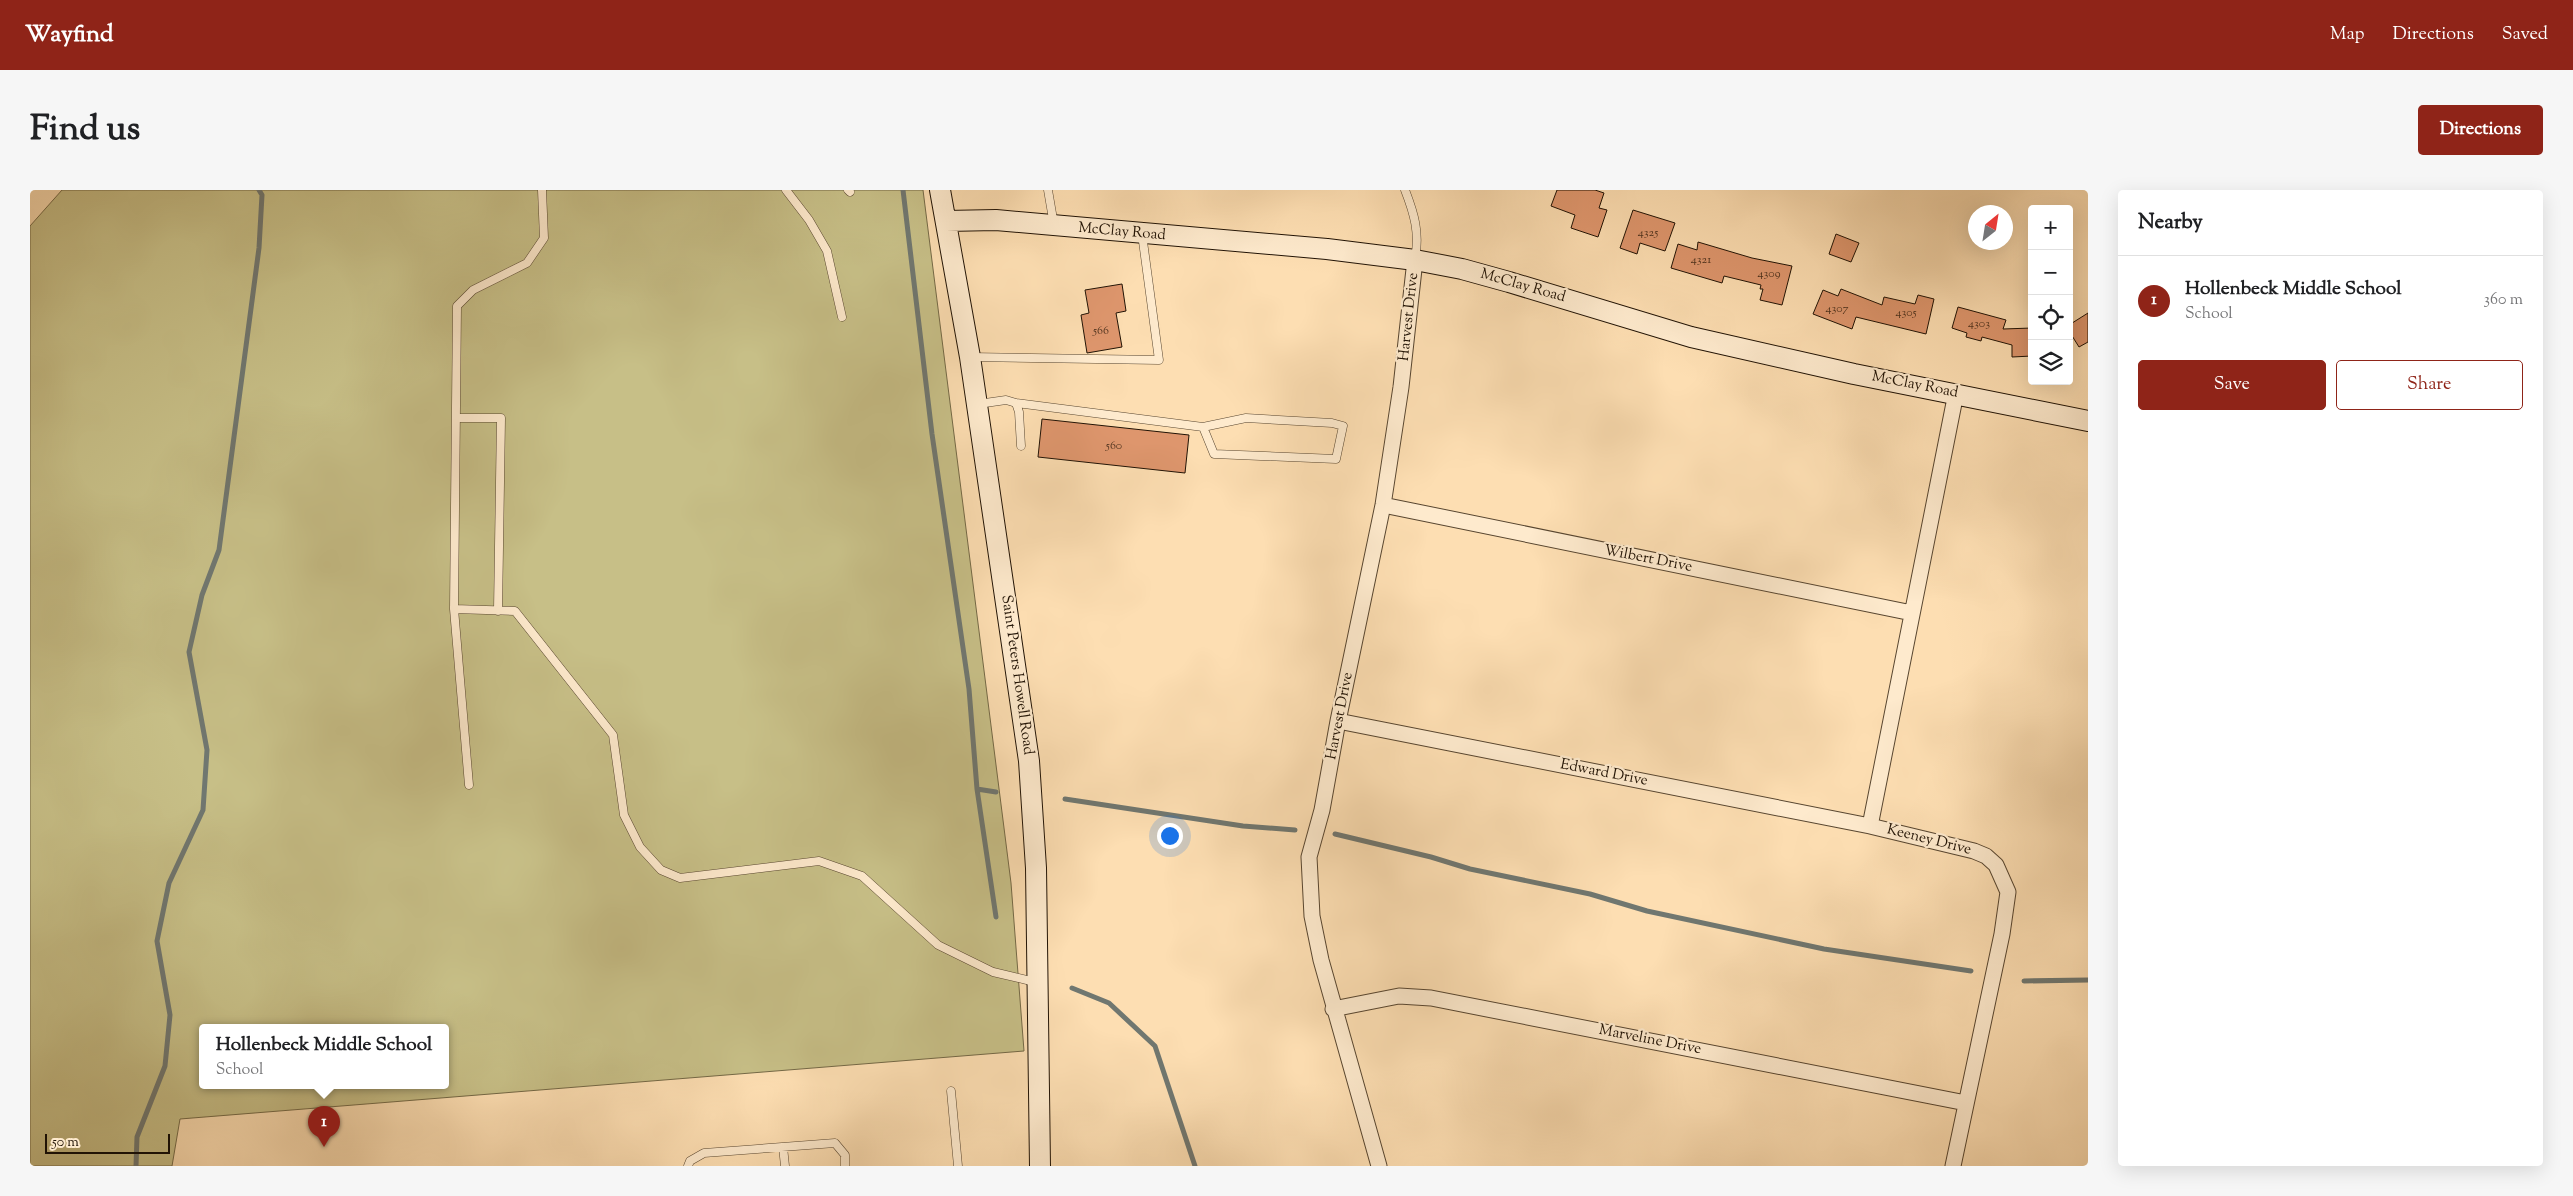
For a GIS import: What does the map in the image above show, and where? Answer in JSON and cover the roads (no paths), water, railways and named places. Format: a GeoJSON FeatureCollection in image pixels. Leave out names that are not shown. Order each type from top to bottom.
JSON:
{"type":"FeatureCollection","features":[{"type":"Feature","properties":{"kind":"main road","name":"Saint Peters Howell Road"},"geometry":{"type":"LineString","coordinates":[[940,190],[970,357],[1029,761],[1036,868],[1040,1166]]}},
{"type":"Feature","properties":{"kind":"main road","name":"McClay Road"},"geometry":{"type":"LineString","coordinates":[[946,221],[996,220],[1328,249],[1415,260],[1462,269],[1509,282],[1691,338],[1844,372],[2088,421]]}},
{"type":"Feature","properties":{"kind":"street","name":"Harvest Drive"},"geometry":{"type":"LineString","coordinates":[[1379,1166],[1333,1009],[1312,916],[1309,857],[1322,810],[1338,720],[1383,505],[1401,388],[1415,260]]}},
{"type":"Feature","properties":{"kind":"street","name":"Keeney Drive"},"geometry":{"type":"LineString","coordinates":[[1954,1166],[2002,934],[2008,892],[2004,879],[1996,865],[1986,856],[1974,851],[1870,826],[1956,393]]}},
{"type":"Feature","properties":{"kind":"street","name":"Wilbert Drive"},"geometry":{"type":"LineString","coordinates":[[1383,505],[1912,613]]}},
{"type":"Feature","properties":{"kind":"street","name":"Edward Drive"},"geometry":{"type":"LineString","coordinates":[[1338,720],[1870,826]]}},
{"type":"Feature","properties":{"kind":"street","name":"Marveline Drive"},"geometry":{"type":"LineString","coordinates":[[1333,1009],[1399,996],[1431,998],[1966,1102]]}},
{"type":"Feature","properties":{"kind":"lane"},"geometry":{"type":"LineString","coordinates":[[469,785],[454,608],[457,306],[473,290],[527,263],[544,238],[542,190]]}},
{"type":"Feature","properties":{"kind":"lane"},"geometry":{"type":"LineString","coordinates":[[786,190],[809,220],[827,251],[842,317]]}},
{"type":"Feature","properties":{"kind":"lane"},"geometry":{"type":"LineString","coordinates":[[1048,190],[1054,226]]}},
{"type":"Feature","properties":{"kind":"lane"},"geometry":{"type":"LineString","coordinates":[[1405,190],[1414,214],[1418,241],[1415,260]]}},
{"type":"Feature","properties":{"kind":"lane"},"geometry":{"type":"LineString","coordinates":[[970,357],[1159,360],[1142,234]]}},
{"type":"Feature","properties":{"kind":"lane"},"geometry":{"type":"LineString","coordinates":[[976,405],[1006,400],[1016,403],[1203,427],[1246,418],[1332,423],[1343,426],[1336,459],[1214,454],[1203,427]]}},
{"type":"Feature","properties":{"kind":"lane"},"geometry":{"type":"LineString","coordinates":[[1016,403],[1019,412],[1021,446]]}},
{"type":"Feature","properties":{"kind":"lane"},"geometry":{"type":"LineString","coordinates":[[456,418],[501,418],[498,610]]}},
{"type":"Feature","properties":{"kind":"lane"},"geometry":{"type":"LineString","coordinates":[[454,608],[515,611],[613,735],[624,815],[640,847],[661,870],[680,878],[819,861],[862,876],[938,945],[993,972],[1037,983]]}},
{"type":"Feature","properties":{"kind":"lane"},"geometry":{"type":"LineString","coordinates":[[951,1091],[958,1166]]}},
{"type":"Feature","properties":{"kind":"lane"},"geometry":{"type":"LineString","coordinates":[[688,1166],[690,1161],[704,1153],[835,1143],[844,1154],[845,1166]]}},
{"type":"Feature","properties":{"kind":"lane"},"geometry":{"type":"LineString","coordinates":[[783,1147],[785,1166]]}},
{"type":"Feature","properties":{"kind":"waterway"},"geometry":{"type":"LineString","coordinates":[[136,1166],[137,1137],[165,1066],[170,1015],[157,941],[169,883],[203,810],[207,750],[189,652],[202,595],[219,550],[259,248],[262,195],[259,190]]}},
{"type":"Feature","properties":{"kind":"waterway"},"geometry":{"type":"LineString","coordinates":[[903,190],[932,434],[969,689],[977,789],[996,917]]}},
{"type":"Feature","properties":{"kind":"waterway"},"geometry":{"type":"LineString","coordinates":[[977,789],[996,792]]}},
{"type":"Feature","properties":{"kind":"waterway"},"geometry":{"type":"LineString","coordinates":[[1065,799],[1243,826],[1295,830]]}},
{"type":"Feature","properties":{"kind":"waterway"},"geometry":{"type":"LineString","coordinates":[[1335,834],[1431,857],[1470,869],[1590,894],[1647,911],[1824,949],[1971,971]]}},
{"type":"Feature","properties":{"kind":"waterway"},"geometry":{"type":"LineString","coordinates":[[2024,981],[2088,980]]}},
{"type":"Feature","properties":{"kind":"waterway"},"geometry":{"type":"LineString","coordinates":[[1072,988],[1109,1003],[1155,1046],[1195,1166]]}},
{"type":"Feature","properties":{"kind":"place","name":"Hollenbeck Middle School"},"geometry":{"type":"Point","coordinates":[324,1147]}}]}
